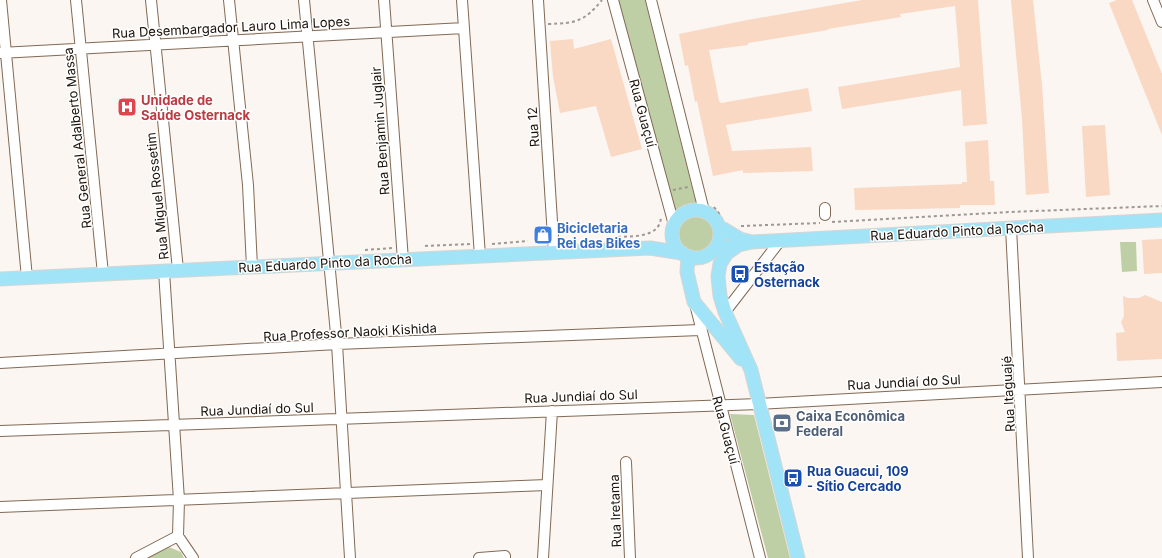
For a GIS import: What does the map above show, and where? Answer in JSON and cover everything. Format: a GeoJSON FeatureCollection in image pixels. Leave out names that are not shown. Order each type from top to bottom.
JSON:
{"type":"FeatureCollection","features":[{"type":"Feature","properties":{"kind":"main road"},"geometry":{"type":"LineString","coordinates":[[650,248],[673,228],[683,214],[707,206],[716,220],[721,222],[721,235],[712,252],[702,257],[685,254],[674,242],[673,228]]}},
{"type":"Feature","properties":{"kind":"main road","name":"Rua Eduardo Pinto da Rocha"},"geometry":{"type":"LineString","coordinates":[[712,252],[747,243],[1162,220]]}},
{"type":"Feature","properties":{"kind":"main road","name":"Rua Eduardo Pinto da Rocha"},"geometry":{"type":"LineString","coordinates":[[721,222],[740,239],[747,243]]}},
{"type":"Feature","properties":{"kind":"main road"},"geometry":{"type":"LineString","coordinates":[[718,270],[727,254],[747,243]]}},
{"type":"Feature","properties":{"kind":"main road","name":"Rua Eduardo Pinto da Rocha"},"geometry":{"type":"LineString","coordinates":[[0,279],[650,248],[685,254]]}},
{"type":"Feature","properties":{"kind":"main road","name":"Rua Guaçuí"},"geometry":{"type":"LineString","coordinates":[[712,252],[718,270],[718,281],[725,312],[751,370],[798,558]]}},
{"type":"Feature","properties":{"kind":"main road","name":"Rua Guaçuí"},"geometry":{"type":"LineString","coordinates":[[685,254],[694,302],[751,370]]}},
{"type":"Feature","properties":{"kind":"main road"},"geometry":{"type":"LineString","coordinates":[[694,302],[710,315],[718,315],[725,312]]}},
{"type":"Feature","properties":{"kind":"street"},"geometry":{"type":"LineString","coordinates":[[2,0],[3,53],[27,278]]}},
{"type":"Feature","properties":{"kind":"street","name":"Rua General Adalberto Massa"},"geometry":{"type":"LineString","coordinates":[[76,0],[103,274]]}},
{"type":"Feature","properties":{"kind":"street","name":"Rua Miguel Rossetim"},"geometry":{"type":"LineString","coordinates":[[151,0],[178,270]]}},
{"type":"Feature","properties":{"kind":"street"},"geometry":{"type":"LineString","coordinates":[[229,0],[248,185],[252,267]]}},
{"type":"Feature","properties":{"kind":"street"},"geometry":{"type":"LineString","coordinates":[[304,0],[337,344],[350,558]]}},
{"type":"Feature","properties":{"kind":"street","name":"Rua Benjamin Juglair"},"geometry":{"type":"LineString","coordinates":[[384,0],[403,260]]}},
{"type":"Feature","properties":{"kind":"street"},"geometry":{"type":"LineString","coordinates":[[462,0],[480,256]]}},
{"type":"Feature","properties":{"kind":"street","name":"Rua 12"},"geometry":{"type":"LineString","coordinates":[[538,0],[554,253]]}},
{"type":"Feature","properties":{"kind":"street","name":"Rua Guaçuí"},"geometry":{"type":"LineString","coordinates":[[613,0],[673,228]]}},
{"type":"Feature","properties":{"kind":"street"},"geometry":{"type":"LineString","coordinates":[[651,0],[707,206]]}},
{"type":"Feature","properties":{"kind":"street"},"geometry":{"type":"LineString","coordinates":[[1153,0],[1162,22]]}},
{"type":"Feature","properties":{"kind":"street","name":"Rua Desembargador Lauro Lima Lopes"},"geometry":{"type":"LineString","coordinates":[[3,53],[464,28]]}},
{"type":"Feature","properties":{"kind":"street","name":"Rua Itaguajé"},"geometry":{"type":"LineString","coordinates":[[1011,228],[1021,389],[1028,558]]}},
{"type":"Feature","properties":{"kind":"street"},"geometry":{"type":"LineString","coordinates":[[725,312],[780,241]]}},
{"type":"Feature","properties":{"kind":"street","name":"Rua Miguel Rossetim"},"geometry":{"type":"LineString","coordinates":[[164,271],[179,500],[178,536]]}},
{"type":"Feature","properties":{"kind":"street","name":"Rua Guaçuí"},"geometry":{"type":"LineString","coordinates":[[694,302],[760,558]]}},
{"type":"Feature","properties":{"kind":"street","name":"Rua Professor Naoki Kishida"},"geometry":{"type":"LineString","coordinates":[[0,363],[337,344],[700,330]]}},
{"type":"Feature","properties":{"kind":"street","name":"Rua Jundiaí do Sul"},"geometry":{"type":"LineString","coordinates":[[0,431],[720,404],[759,404],[1162,382]]}},
{"type":"Feature","properties":{"kind":"street"},"geometry":{"type":"LineString","coordinates":[[543,558],[552,411]]}},
{"type":"Feature","properties":{"kind":"street","name":"Rua Iretama"},"geometry":{"type":"LineString","coordinates":[[626,462],[630,558]]}},
{"type":"Feature","properties":{"kind":"street"},"geometry":{"type":"LineString","coordinates":[[0,507],[547,485]]}},
{"type":"Feature","properties":{"kind":"street"},"geometry":{"type":"LineString","coordinates":[[136,558],[178,536],[193,558]]}},
{"type":"Feature","properties":{"kind":"street"},"geometry":{"type":"LineString","coordinates":[[479,558],[505,557]]}},
{"type":"Feature","properties":{"kind":"path"},"geometry":{"type":"LineString","coordinates":[[539,24],[570,23],[579,21],[593,11],[602,0]]}},
{"type":"Feature","properties":{"kind":"path"},"geometry":{"type":"LineString","coordinates":[[670,191],[691,186]]}},
{"type":"Feature","properties":{"kind":"path"},"geometry":{"type":"LineString","coordinates":[[707,206],[719,215],[721,222]]}},
{"type":"Feature","properties":{"kind":"path"},"geometry":{"type":"LineString","coordinates":[[737,225],[755,226],[1162,206]]}},
{"type":"Feature","properties":{"kind":"path"},"geometry":{"type":"LineString","coordinates":[[616,237],[645,235],[653,232],[661,223],[661,215]]}},
{"type":"Feature","properties":{"kind":"path"},"geometry":{"type":"LineString","coordinates":[[424,246],[470,244]]}},
{"type":"Feature","properties":{"kind":"green space"},"geometry":{"type":"Polygon","coordinates":[[[618,0],[645,0],[696,203],[674,211],[618,0]]]}},
{"type":"Feature","properties":{"kind":"green space"},"geometry":{"type":"Polygon","coordinates":[[[700,213],[707,216],[713,222],[716,233],[715,241],[707,250],[700,253],[692,253],[685,250],[677,241],[676,229],[679,222],[688,214],[700,213]]]}},
{"type":"Feature","properties":{"kind":"green space"},"geometry":{"type":"Polygon","coordinates":[[[1120,242],[1136,242],[1137,271],[1122,272],[1120,242]]]}},
{"type":"Feature","properties":{"kind":"green space"},"geometry":{"type":"Polygon","coordinates":[[[730,414],[754,415],[790,558],[768,558],[730,414]]]}},
{"type":"Feature","properties":{"kind":"green space"},"geometry":{"type":"Polygon","coordinates":[[[169,547],[181,552],[184,558],[147,558],[169,547]]]}},
{"type":"Feature","properties":{"kind":"building"},"geometry":{"type":"Polygon","coordinates":[[[862,0],[978,0],[987,124],[963,126],[961,90],[842,109],[838,87],[960,67],[955,6],[900,14],[901,17],[748,43],[748,45],[709,50],[719,101],[721,103],[808,88],[812,111],[726,125],[732,151],[811,147],[813,171],[743,173],[743,170],[713,176],[697,101],[695,102],[688,65],[685,66],[679,34],[747,20],[862,0]]]}},
{"type":"Feature","properties":{"kind":"building"},"geometry":{"type":"Polygon","coordinates":[[[1011,0],[1033,0],[1042,85],[1049,193],[1026,195],[1022,119],[1011,0]]]}},
{"type":"Feature","properties":{"kind":"building"},"geometry":{"type":"Polygon","coordinates":[[[1117,0],[1132,0],[1162,74],[1162,135],[1109,3],[1117,0]]]}},
{"type":"Feature","properties":{"kind":"building"},"geometry":{"type":"Polygon","coordinates":[[[573,39],[574,49],[611,39],[642,149],[611,157],[596,106],[560,113],[553,77],[550,41],[573,39]]]}},
{"type":"Feature","properties":{"kind":"building"},"geometry":{"type":"Polygon","coordinates":[[[1105,125],[1110,195],[1086,197],[1082,126],[1105,125]]]}},
{"type":"Feature","properties":{"kind":"building"},"geometry":{"type":"Polygon","coordinates":[[[988,140],[990,181],[994,181],[995,205],[960,205],[960,208],[855,210],[854,188],[962,184],[962,182],[967,182],[965,142],[988,140]]]}},
{"type":"Feature","properties":{"kind":"building"},"geometry":{"type":"Polygon","coordinates":[[[1162,239],[1162,273],[1144,274],[1142,240],[1162,239]]]}},
{"type":"Feature","properties":{"kind":"building"},"geometry":{"type":"Polygon","coordinates":[[[1145,295],[1162,302],[1162,359],[1117,361],[1116,333],[1125,332],[1121,322],[1124,316],[1123,296],[1128,298],[1139,298],[1145,295]]]}},
{"type":"Feature","properties":{"kind":"place","name":"Unidade de Saúde Osternack"},"geometry":{"type":"Point","coordinates":[127,107]}},
{"type":"Feature","properties":{"kind":"place","name":"Bicicletaria Rei das Bikes"},"geometry":{"type":"Point","coordinates":[543,235]}},
{"type":"Feature","properties":{"kind":"place","name":"Estação Osternack"},"geometry":{"type":"Point","coordinates":[740,274]}},
{"type":"Feature","properties":{"kind":"place","name":"Caixa Econômica Federal"},"geometry":{"type":"Point","coordinates":[782,423]}},
{"type":"Feature","properties":{"kind":"place","name":"Rua Guacui, 109 - Sítio Cercado"},"geometry":{"type":"Point","coordinates":[793,478]}}]}
